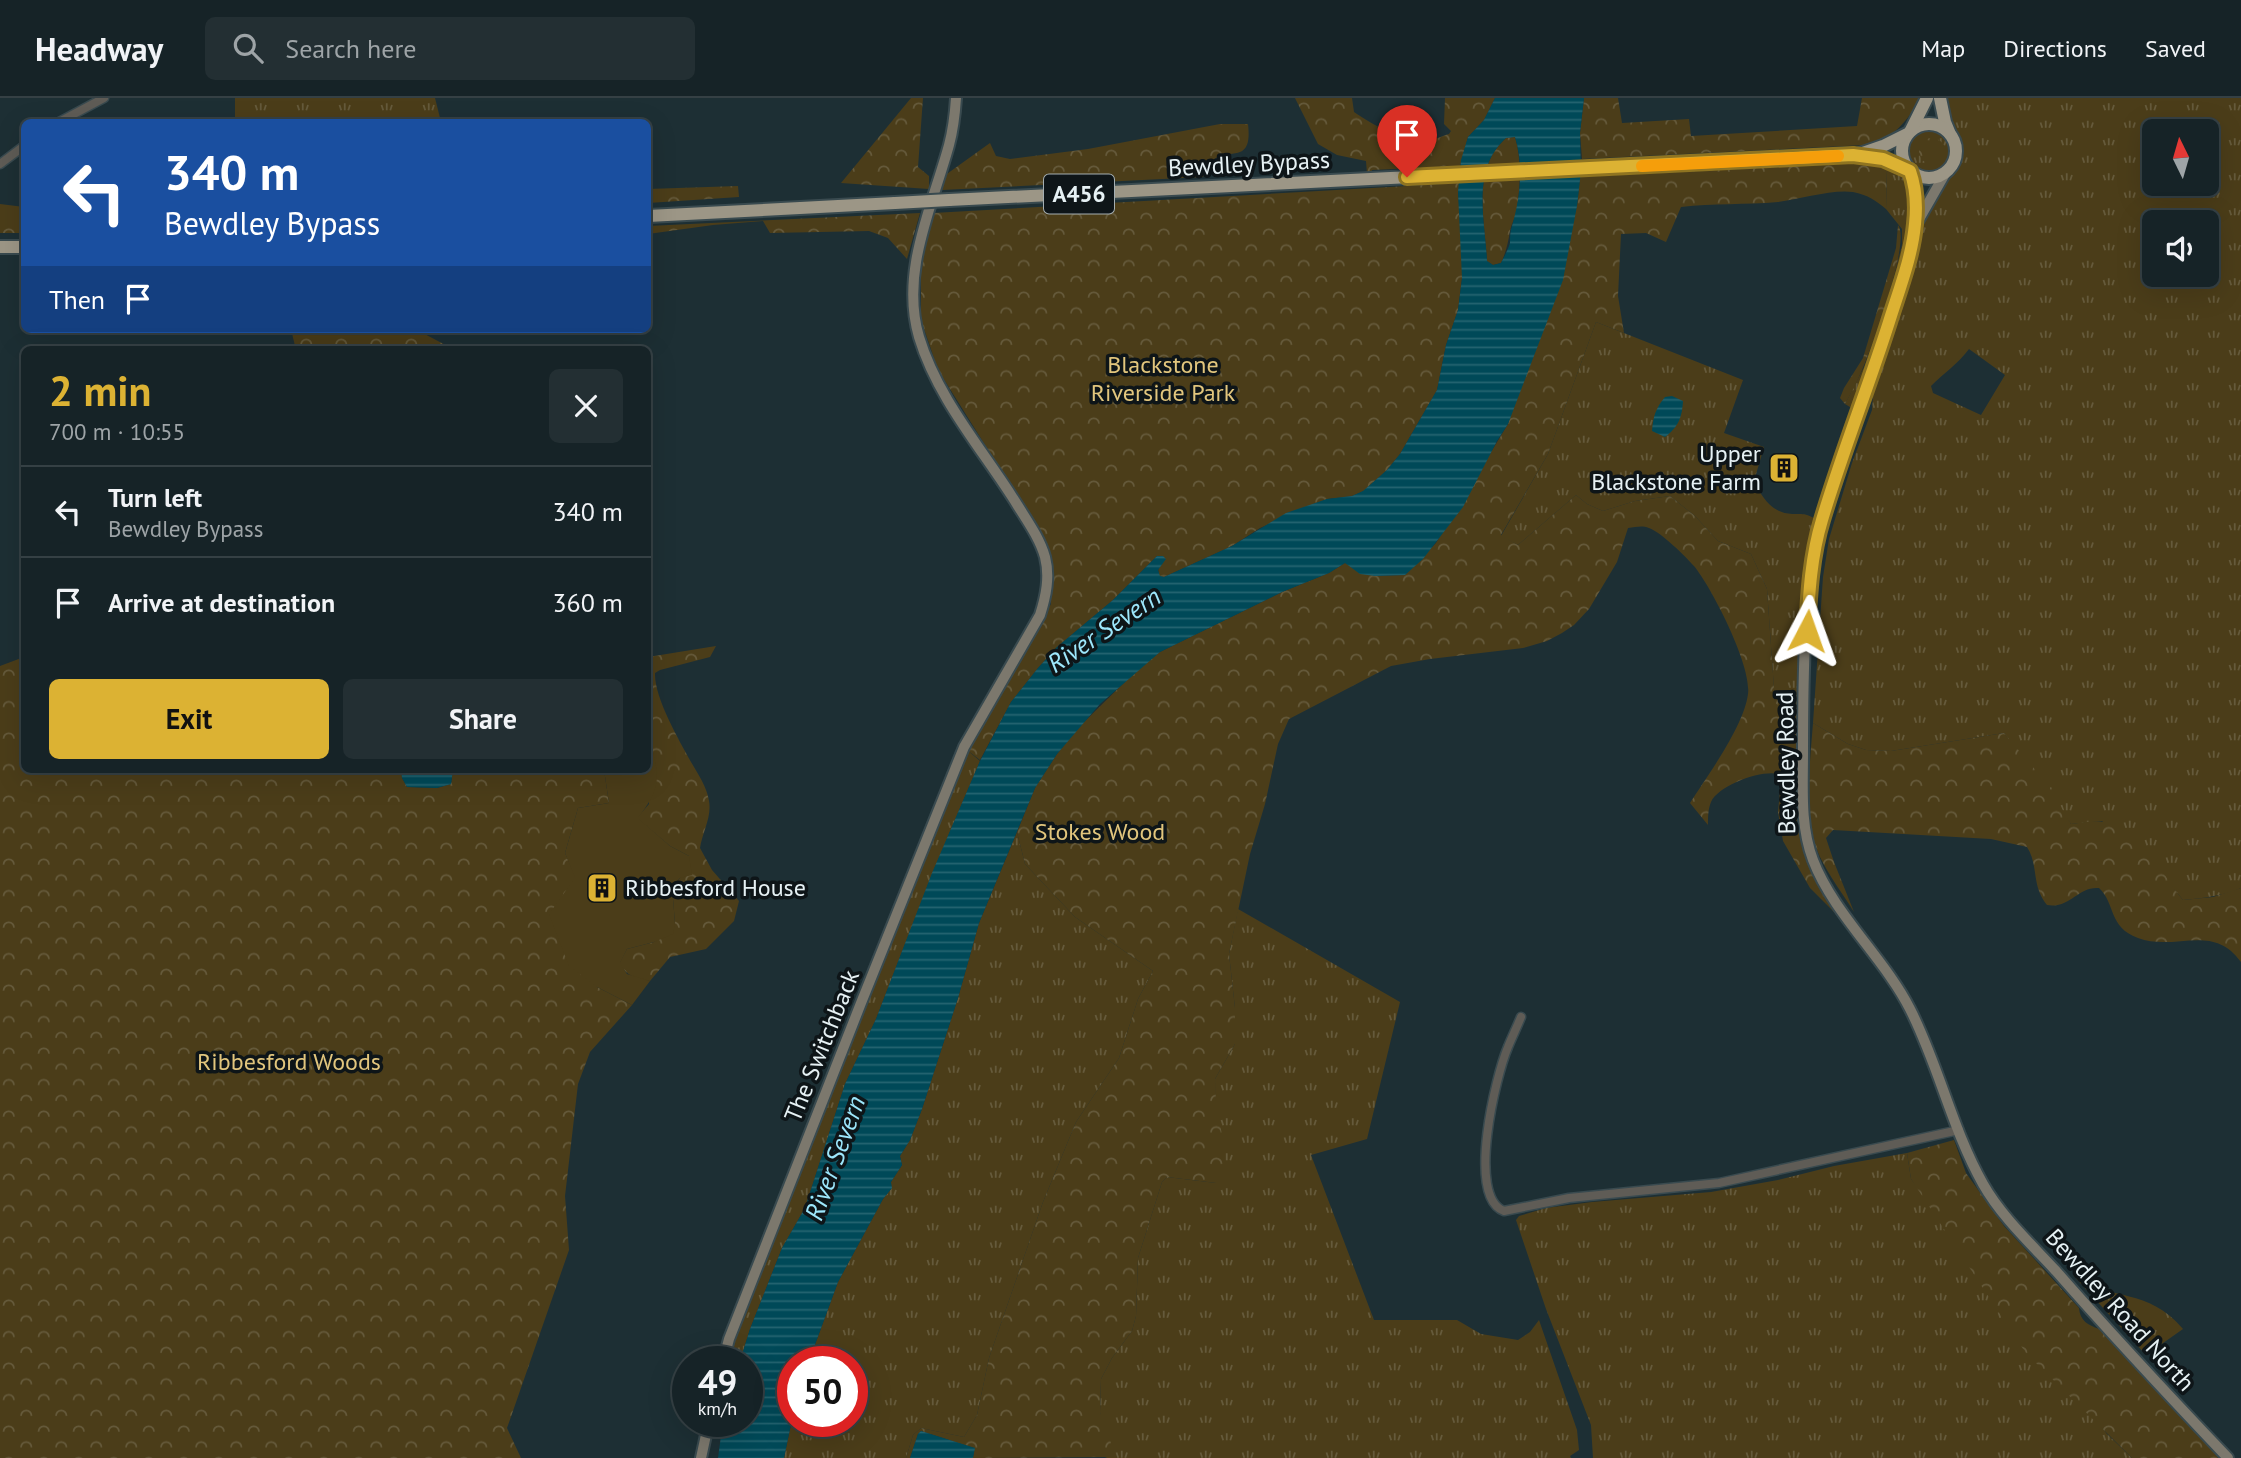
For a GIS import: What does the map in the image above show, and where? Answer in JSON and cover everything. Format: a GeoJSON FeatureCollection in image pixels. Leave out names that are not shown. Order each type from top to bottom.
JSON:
{"type":"FeatureCollection","features":[{"type":"Feature","properties":{"kind":"highway"},"geometry":{"type":"LineString","coordinates":[[1927,98],[1901,149],[1902,158],[1909,170],[1922,178],[1947,172],[1952,166],[1956,150],[1940,98]]}},
{"type":"Feature","properties":{"kind":"highway"},"geometry":{"type":"LineString","coordinates":[[1909,133],[1922,125],[1930,124],[1950,134]]}},
{"type":"Feature","properties":{"kind":"highway","name":"Bewdley Bypass"},"geometry":{"type":"LineString","coordinates":[[1853,155],[1883,146],[1909,133]]}},
{"type":"Feature","properties":{"kind":"highway","name":"Bewdley Bypass"},"geometry":{"type":"LineString","coordinates":[[651,216],[1853,155],[1883,159],[1909,170]]}},
{"type":"Feature","properties":{"kind":"highway"},"geometry":{"type":"LineString","coordinates":[[0,247],[21,247]]}},
{"type":"Feature","properties":{"kind":"main road","name":"The Switchback"},"geometry":{"type":"LineString","coordinates":[[727,1346],[964,747],[1040,615],[1048,583],[1042,547],[944,394],[918,334],[914,300],[915,264],[949,145],[956,98]]}},
{"type":"Feature","properties":{"kind":"main road","name":"Bewdley Road"},"geometry":{"type":"LineString","coordinates":[[1909,170],[1916,190],[1915,225],[1904,275],[1822,521],[1814,556],[1803,713],[1803,807],[1813,861],[1823,881],[1908,1005],[1927,1044],[1959,1130],[1984,1187]]}},
{"type":"Feature","properties":{"kind":"main road","name":"Bewdley Road"},"geometry":{"type":"LineString","coordinates":[[1915,225],[1947,172]]}},
{"type":"Feature","properties":{"kind":"main road","name":"Bewdley Road North"},"geometry":{"type":"LineString","coordinates":[[1984,1187],[2093,1313],[2228,1458]]}},
{"type":"Feature","properties":{"kind":"main road"},"geometry":{"type":"LineString","coordinates":[[701,1458],[706,1437]]}},
{"type":"Feature","properties":{"kind":"street"},"geometry":{"type":"LineString","coordinates":[[65,119],[104,98]]}},
{"type":"Feature","properties":{"kind":"street"},"geometry":{"type":"LineString","coordinates":[[0,164],[21,148]]}},
{"type":"Feature","properties":{"kind":"street"},"geometry":{"type":"LineString","coordinates":[[1521,1017],[1507,1048],[1499,1076],[1486,1150],[1485,1175],[1491,1198],[1498,1209],[1504,1211],[1569,1198],[1720,1183],[1959,1130]]}},
{"type":"Feature","properties":{"kind":"green space"},"geometry":{"type":"Polygon","coordinates":[[[235,98],[435,98],[440,119],[235,119],[235,98]]]}},
{"type":"Feature","properties":{"kind":"green space"},"geometry":{"type":"Polygon","coordinates":[[[911,98],[923,98],[918,167],[929,176],[929,189],[841,183],[911,98]]]}},
{"type":"Feature","properties":{"kind":"green space"},"geometry":{"type":"Polygon","coordinates":[[[1295,98],[1352,98],[1354,112],[1370,122],[1398,135],[1427,140],[1436,139],[1451,131],[1444,124],[1445,98],[1495,98],[1484,120],[1468,137],[1460,166],[1372,170],[1367,174],[1366,161],[1337,155],[1318,144],[1295,98]]]}},
{"type":"Feature","properties":{"kind":"green space"},"geometry":{"type":"Polygon","coordinates":[[[1584,98],[1618,98],[1622,123],[1689,119],[1691,136],[1857,126],[1862,98],[1920,98],[1899,128],[1866,145],[1582,159],[1580,133],[1584,98]]]}},
{"type":"Feature","properties":{"kind":"green space"},"geometry":{"type":"Polygon","coordinates":[[[1946,98],[2241,98],[2241,888],[2234,891],[2183,900],[2165,878],[2102,821],[2071,824],[2004,733],[1891,751],[1866,750],[1848,744],[1813,723],[1823,577],[1829,539],[1852,463],[1872,410],[1873,396],[1922,227],[1961,155],[1958,138],[1949,120],[1946,98]],[[1969,349],[1931,386],[1933,393],[1981,415],[2005,375],[1969,349]]]}},
{"type":"Feature","properties":{"kind":"green space"},"geometry":{"type":"Polygon","coordinates":[[[1220,124],[1248,124],[1247,146],[1237,153],[1217,157],[1210,163],[1203,177],[942,190],[944,176],[990,143],[996,156],[1010,159],[1088,149],[1220,124]]]}},
{"type":"Feature","properties":{"kind":"green space"},"geometry":{"type":"Polygon","coordinates":[[[1928,130],[1943,136],[1949,151],[1943,166],[1928,172],[1913,166],[1907,151],[1913,136],[1928,130]]]}},
{"type":"Feature","properties":{"kind":"green space"},"geometry":{"type":"Polygon","coordinates":[[[1515,137],[1520,164],[1517,210],[1501,263],[1493,265],[1487,261],[1483,212],[1484,180],[1495,151],[1506,138],[1515,137]]]}},
{"type":"Feature","properties":{"kind":"green space"},"geometry":{"type":"Polygon","coordinates":[[[1932,138],[1941,142],[1945,151],[1941,160],[1932,164],[1923,160],[1919,151],[1923,142],[1932,138]]]}},
{"type":"Feature","properties":{"kind":"green space","name":"Stokes Wood"},"geometry":{"type":"Polygon","coordinates":[[[1858,163],[1887,168],[1886,209],[1863,195],[1836,192],[1778,202],[1681,207],[1666,242],[1646,233],[1621,234],[1618,296],[1624,333],[1596,322],[1548,454],[1501,535],[1518,545],[1576,495],[1587,504],[1603,511],[1635,501],[1670,496],[1695,516],[1718,541],[1751,554],[1767,589],[1775,702],[1787,717],[1797,720],[1795,789],[1800,840],[1813,873],[1844,922],[1810,888],[1783,841],[1778,812],[1781,780],[1778,774],[1761,774],[1722,790],[1711,802],[1708,825],[1690,803],[1740,721],[1748,694],[1748,681],[1729,628],[1702,577],[1673,545],[1649,528],[1628,528],[1617,562],[1589,609],[1574,625],[1547,641],[1523,648],[1391,666],[1289,719],[1278,744],[1265,804],[1250,854],[1229,954],[1235,1008],[1235,1044],[1215,1079],[1224,1146],[1224,1180],[1216,1183],[1167,1177],[1162,1182],[1138,1258],[1136,1316],[1132,1331],[1112,1358],[1101,1379],[1100,1412],[1111,1443],[1107,1457],[973,1458],[974,1448],[921,1431],[910,1458],[906,1458],[913,1435],[921,1428],[964,1437],[977,1415],[989,1358],[1043,1202],[1076,1122],[1119,1058],[1138,999],[1153,971],[1075,917],[1025,864],[1017,832],[1035,788],[1057,754],[1080,726],[1136,671],[1160,652],[1345,563],[1375,576],[1405,575],[1436,543],[1508,424],[1577,206],[1580,177],[1858,163]]]}},
{"type":"Feature","properties":{"kind":"green space"},"geometry":{"type":"Polygon","coordinates":[[[1887,168],[1907,180],[1911,201],[1909,227],[1883,326],[1856,405],[1850,407],[1845,404],[1864,367],[1888,300],[1902,245],[1902,229],[1886,209],[1887,168]]]}},
{"type":"Feature","properties":{"kind":"green space","name":"Blackstone Riverside Park"},"geometry":{"type":"Polygon","coordinates":[[[1460,183],[1458,192],[1462,278],[1458,310],[1446,345],[1437,390],[1400,454],[1387,470],[1364,491],[1352,496],[1327,499],[1260,528],[1232,546],[1164,577],[1159,576],[1157,556],[1113,600],[1057,647],[1038,668],[1011,702],[980,760],[967,750],[1051,604],[1039,531],[938,370],[921,320],[921,266],[933,213],[1460,183]]]}},
{"type":"Feature","properties":{"kind":"green space"},"geometry":{"type":"Polygon","coordinates":[[[738,186],[739,197],[651,203],[651,189],[738,186]]]}},
{"type":"Feature","properties":{"kind":"green space"},"geometry":{"type":"Polygon","coordinates":[[[0,204],[21,207],[21,233],[0,233],[0,204]]]}},
{"type":"Feature","properties":{"kind":"green space"},"geometry":{"type":"Polygon","coordinates":[[[920,213],[907,259],[888,238],[869,231],[770,233],[763,221],[651,234],[651,226],[920,213]]]}},
{"type":"Feature","properties":{"kind":"green space"},"geometry":{"type":"Polygon","coordinates":[[[1898,225],[1901,235],[1899,252],[1889,296],[1867,358],[1845,404],[1840,398],[1863,358],[1896,248],[1898,225]]]}},
{"type":"Feature","properties":{"kind":"green space"},"geometry":{"type":"Polygon","coordinates":[[[1596,322],[1743,380],[1724,433],[1764,447],[1754,481],[1768,503],[1778,511],[1814,518],[1800,616],[1797,720],[1787,717],[1775,703],[1767,589],[1751,554],[1718,541],[1695,516],[1670,496],[1635,501],[1603,511],[1587,504],[1576,495],[1518,545],[1501,536],[1548,454],[1596,322]]]}},
{"type":"Feature","properties":{"kind":"green space"},"geometry":{"type":"Polygon","coordinates":[[[292,333],[423,333],[447,346],[295,346],[292,333]]]}},
{"type":"Feature","properties":{"kind":"green space"},"geometry":{"type":"Polygon","coordinates":[[[716,646],[710,657],[655,673],[668,718],[708,796],[710,807],[700,848],[712,870],[739,901],[734,921],[706,949],[670,957],[650,981],[632,976],[619,964],[627,949],[654,942],[675,923],[672,886],[680,878],[689,856],[670,846],[637,818],[649,804],[651,657],[716,646]]]}},
{"type":"Feature","properties":{"kind":"green space","name":"Ribbesford Woods"},"geometry":{"type":"Polygon","coordinates":[[[21,658],[21,773],[401,773],[407,787],[437,788],[451,784],[453,773],[604,773],[609,803],[578,808],[565,853],[576,878],[597,987],[632,1005],[590,1052],[578,1084],[565,1196],[569,1250],[507,1428],[521,1458],[0,1458],[0,666],[21,658]]]}},
{"type":"Feature","properties":{"kind":"green space"},"geometry":{"type":"Polygon","coordinates":[[[1813,723],[1848,744],[1866,750],[1891,751],[2004,733],[2048,785],[2071,824],[2104,822],[2129,833],[2149,854],[2183,900],[2213,897],[2241,888],[2241,962],[2230,950],[2218,943],[2193,940],[2152,941],[2128,933],[2117,922],[2099,888],[2085,890],[2062,904],[2047,905],[2039,890],[2027,847],[1991,839],[1833,830],[1826,838],[1854,912],[1820,857],[1811,826],[1809,791],[1813,723]]]}},
{"type":"Feature","properties":{"kind":"green space"},"geometry":{"type":"Polygon","coordinates":[[[651,746],[656,768],[656,786],[638,818],[670,846],[689,856],[692,875],[680,878],[672,886],[675,923],[673,934],[627,949],[620,963],[627,974],[650,981],[632,1005],[597,987],[569,966],[549,914],[575,878],[565,853],[578,808],[609,803],[604,773],[651,773],[651,746]]]}},
{"type":"Feature","properties":{"kind":"green space"},"geometry":{"type":"Polygon","coordinates":[[[967,750],[980,761],[932,874],[876,1019],[845,1084],[805,1208],[782,1248],[745,1346],[734,1346],[967,750]]]}},
{"type":"Feature","properties":{"kind":"green space"},"geometry":{"type":"Polygon","coordinates":[[[1017,832],[1025,864],[1075,917],[1153,971],[1138,999],[1119,1058],[1076,1122],[1043,1202],[989,1358],[977,1415],[964,1437],[921,1428],[913,1435],[906,1458],[784,1458],[788,1437],[868,1437],[868,1346],[815,1346],[838,1282],[902,1165],[900,1156],[910,1140],[922,1109],[979,923],[1017,832]]]}},
{"type":"Feature","properties":{"kind":"green space"},"geometry":{"type":"Polygon","coordinates":[[[1238,909],[1400,1002],[1367,1139],[1311,1155],[1374,1320],[1457,1320],[1481,1334],[1518,1340],[1530,1332],[1539,1320],[1577,1430],[1579,1450],[1570,1456],[1571,1458],[1105,1458],[1100,1412],[1101,1379],[1112,1358],[1132,1331],[1136,1316],[1138,1258],[1162,1182],[1167,1177],[1216,1183],[1215,1079],[1235,1044],[1235,1008],[1229,954],[1238,909]]]}},
{"type":"Feature","properties":{"kind":"green space"},"geometry":{"type":"Polygon","coordinates":[[[1954,1140],[1966,1173],[2004,1226],[2079,1308],[2085,1322],[2099,1329],[2219,1458],[2132,1458],[2025,1352],[1911,1179],[1907,1153],[1954,1140]]]}},
{"type":"Feature","properties":{"kind":"green space"},"geometry":{"type":"Polygon","coordinates":[[[1907,1153],[1911,1179],[2107,1434],[2132,1458],[1593,1458],[1591,1425],[1546,1309],[1516,1220],[1519,1216],[1546,1208],[1592,1202],[1711,1192],[1907,1153]]]}},
{"type":"Feature","properties":{"kind":"green space"},"geometry":{"type":"Polygon","coordinates":[[[2073,1275],[2101,1289],[2156,1307],[2183,1329],[2146,1355],[2073,1275]]]}},
{"type":"Feature","properties":{"kind":"water","name":"River Severn"},"geometry":{"type":"Polygon","coordinates":[[[1495,98],[1584,98],[1577,206],[1563,280],[1508,424],[1463,507],[1423,559],[1405,575],[1360,574],[1345,563],[1160,652],[1100,704],[1057,754],[1035,788],[979,923],[922,1109],[910,1140],[900,1156],[902,1165],[891,1182],[892,1188],[883,1199],[838,1282],[815,1346],[777,1346],[777,1437],[788,1437],[784,1458],[718,1458],[721,1437],[763,1437],[763,1346],[745,1346],[750,1329],[782,1248],[805,1208],[845,1084],[876,1019],[932,873],[980,761],[1011,702],[1057,647],[1113,600],[1157,556],[1166,559],[1158,570],[1160,576],[1164,577],[1232,546],[1286,513],[1327,499],[1352,496],[1363,491],[1387,470],[1400,454],[1437,390],[1446,345],[1458,310],[1462,278],[1458,192],[1461,160],[1468,137],[1484,120],[1495,98]],[[1515,137],[1506,138],[1495,151],[1484,180],[1483,212],[1487,261],[1493,265],[1501,263],[1510,243],[1520,182],[1515,137]]]}},
{"type":"Feature","properties":{"kind":"water"},"geometry":{"type":"Polygon","coordinates":[[[1672,396],[1683,401],[1682,412],[1679,422],[1665,437],[1652,431],[1653,421],[1665,397],[1672,396]]]}},
{"type":"Feature","properties":{"kind":"water"},"geometry":{"type":"Polygon","coordinates":[[[401,773],[453,773],[451,784],[437,788],[407,787],[401,773]]]}},
{"type":"Feature","properties":{"kind":"water"},"geometry":{"type":"Polygon","coordinates":[[[921,1431],[975,1448],[973,1458],[910,1458],[921,1431]]]}},
{"type":"Feature","properties":{"kind":"slow traffic"},"geometry":{"type":"LineString","coordinates":[[1642,166],[1838,156]]}},
{"type":"Feature","properties":{"kind":"place","name":"Upper Blackstone Farm"},"geometry":{"type":"Point","coordinates":[1784,468]}},
{"type":"Feature","properties":{"kind":"place","name":"Ribbesford House"},"geometry":{"type":"Point","coordinates":[602,888]}},
{"type":"Feature","properties":{"kind":"route"},"geometry":{"type":"LineString","coordinates":[[1407,177],[1853,155],[1883,159],[1910,171],[1916,190],[1916,202],[1915,225],[1909,253],[1822,521],[1814,556],[1807,631]]}}]}
